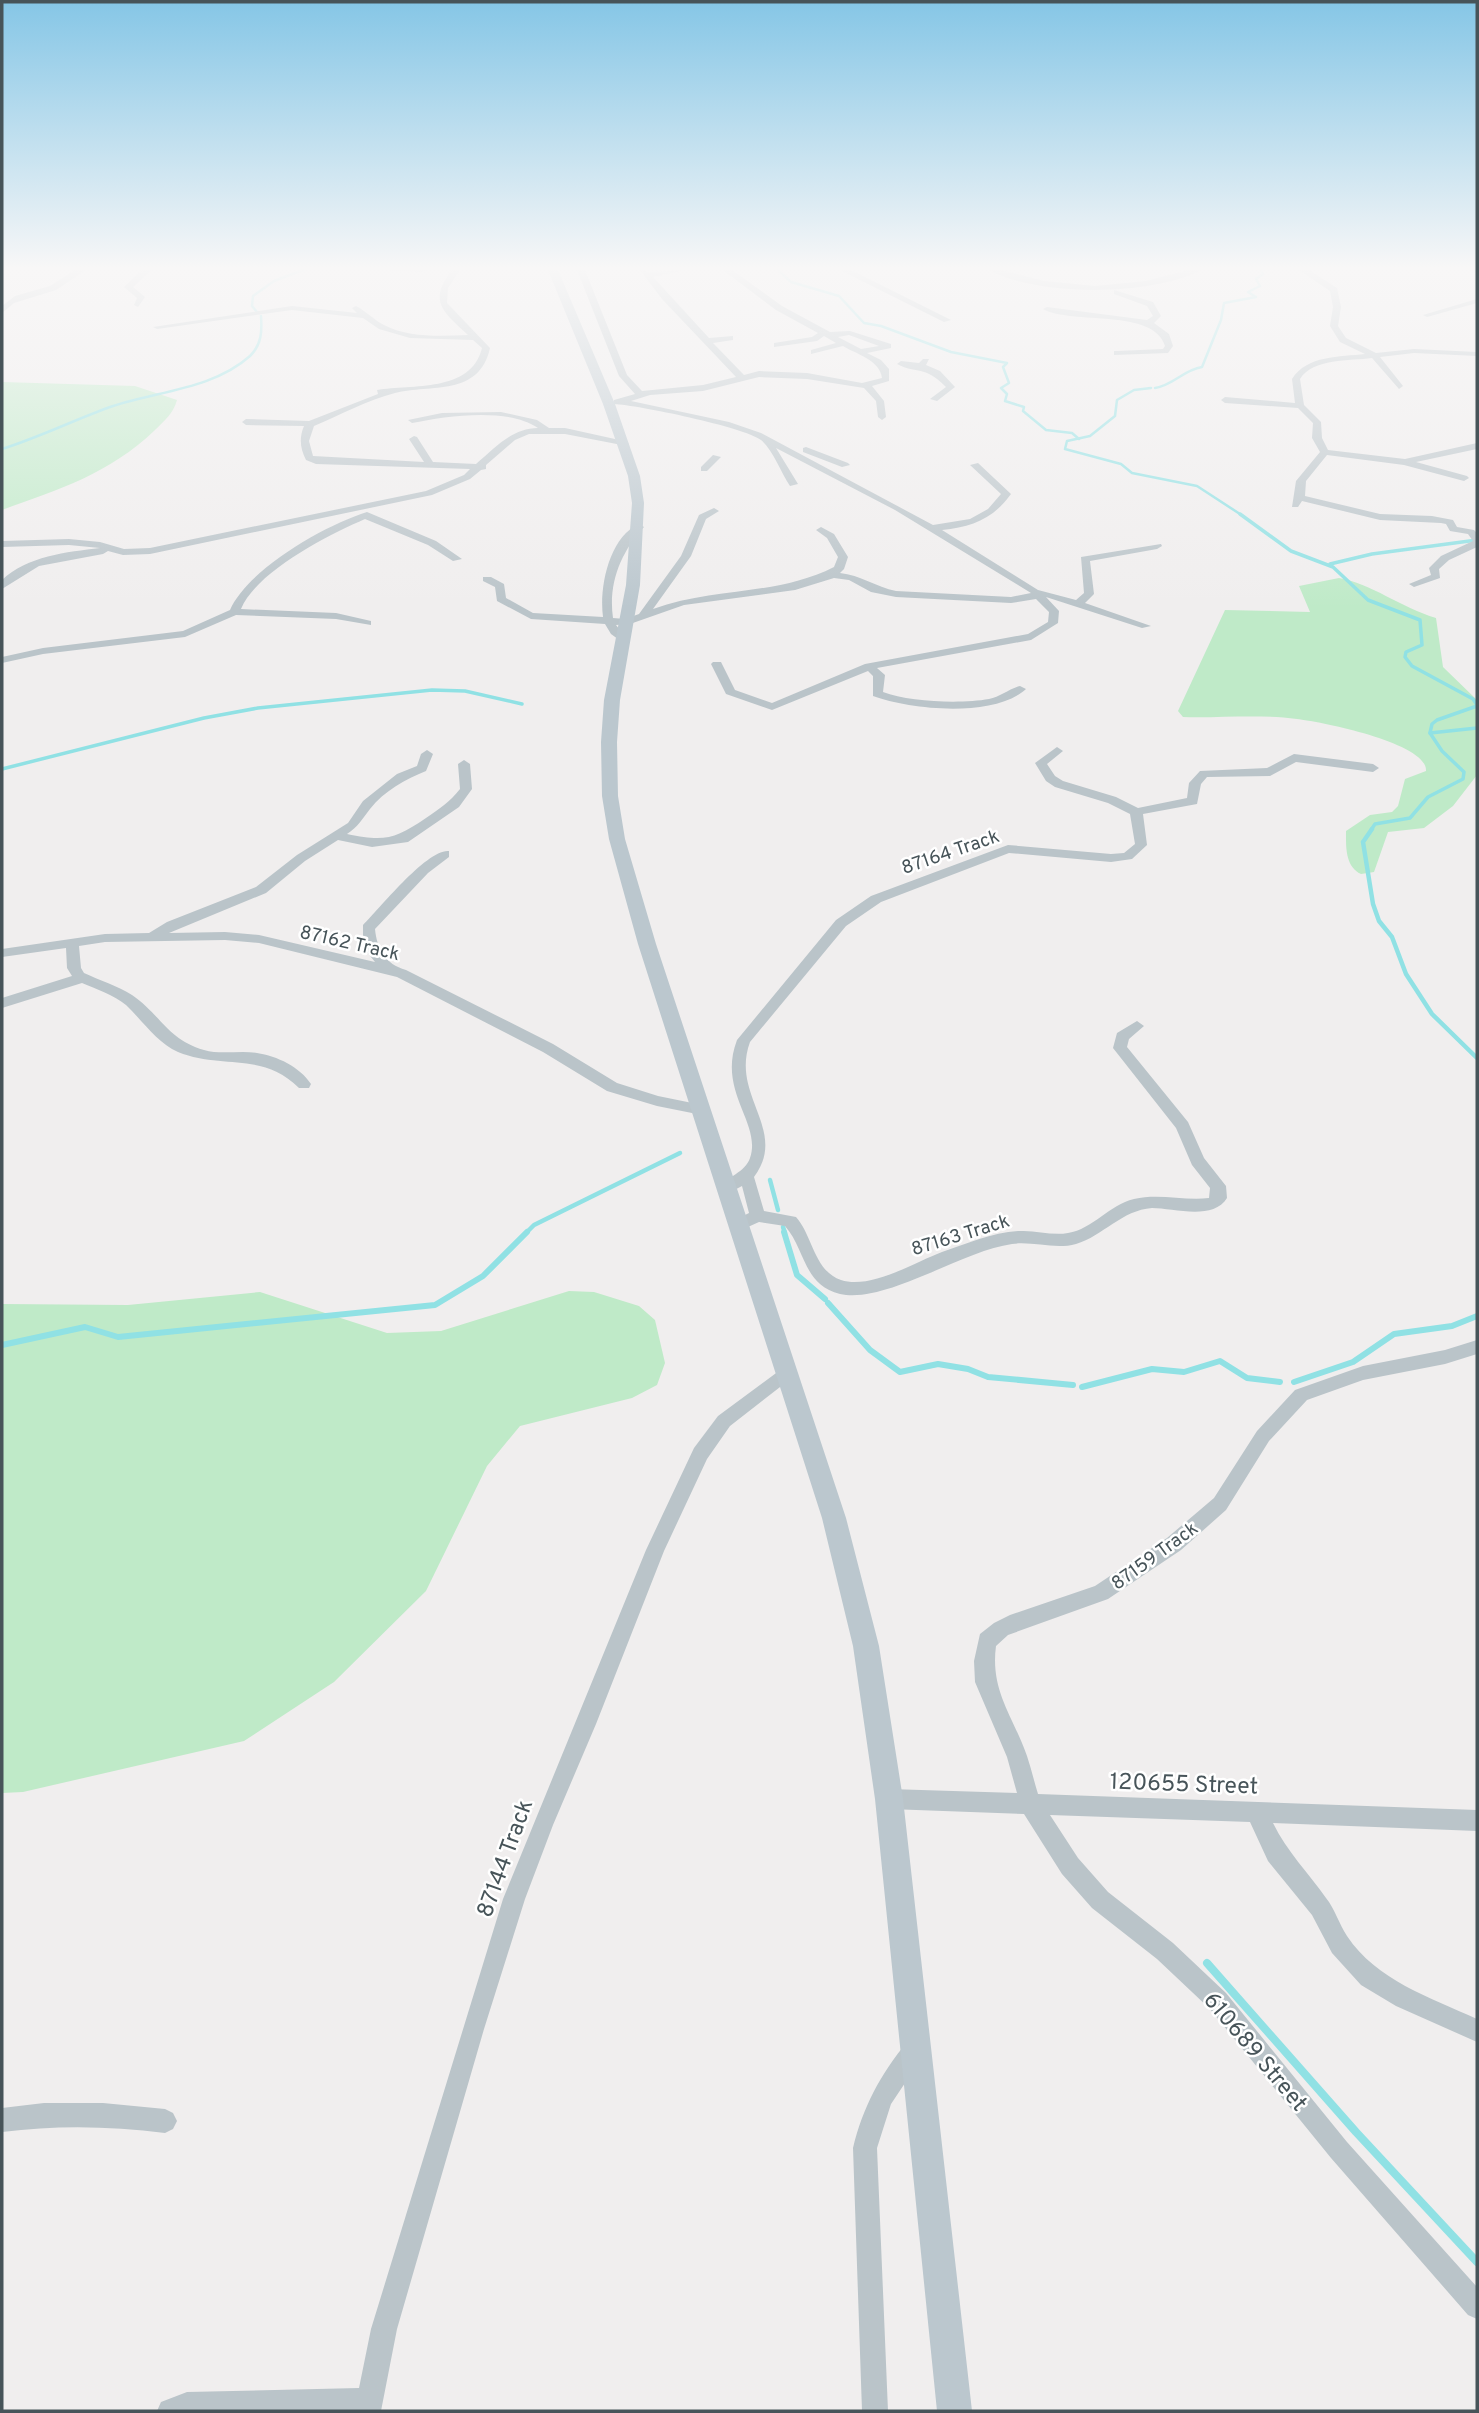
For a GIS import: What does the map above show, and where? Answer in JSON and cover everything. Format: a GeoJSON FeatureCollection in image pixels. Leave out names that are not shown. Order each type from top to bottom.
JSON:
{"type":"FeatureCollection","features":[{"type":"Feature","properties":{"kind":"main road"},"geometry":{"type":"LineString","coordinates":[[606,383],[615,402],[634,476],[639,527],[609,742],[610,796],[617,839],[647,944],[727,1188],[748,1220],[787,1372],[849,1569],[866,1646],[889,1799],[956,2411]]}},
{"type":"Feature","properties":{"kind":"street"},"geometry":{"type":"LineString","coordinates":[[380,392],[456,383]]}},
{"type":"Feature","properties":{"kind":"street"},"geometry":{"type":"LineString","coordinates":[[629,383],[640,394]]}},
{"type":"Feature","properties":{"kind":"street"},"geometry":{"type":"LineString","coordinates":[[615,402],[640,394],[706,387],[720,383]]}},
{"type":"Feature","properties":{"kind":"street"},"geometry":{"type":"LineString","coordinates":[[847,383],[867,386],[879,383]]}},
{"type":"Feature","properties":{"kind":"street"},"geometry":{"type":"LineString","coordinates":[[934,399],[951,387],[947,383]]}},
{"type":"Feature","properties":{"kind":"street"},"geometry":{"type":"LineString","coordinates":[[1297,383],[1300,406],[1317,422],[1317,438],[1325,452]]}},
{"type":"Feature","properties":{"kind":"street"},"geometry":{"type":"LineString","coordinates":[[1396,383],[1399,386]]}},
{"type":"Feature","properties":{"kind":"street"},"geometry":{"type":"LineString","coordinates":[[867,386],[880,401],[883,417]]}},
{"type":"Feature","properties":{"kind":"street"},"geometry":{"type":"LineString","coordinates":[[246,422],[310,424],[368,403],[393,390]]}},
{"type":"Feature","properties":{"kind":"street"},"geometry":{"type":"LineString","coordinates":[[1225,400],[1300,406]]}},
{"type":"Feature","properties":{"kind":"street"},"geometry":{"type":"LineString","coordinates":[[615,402],[726,424],[766,439],[932,528],[1035,592],[1050,604],[1055,617],[1040,633],[1012,642],[869,666],[772,707],[730,692],[717,664]]}},
{"type":"Feature","properties":{"kind":"street"},"geometry":{"type":"LineString","coordinates":[[412,420],[467,412],[533,419],[545,429]]}},
{"type":"Feature","properties":{"kind":"street"},"geometry":{"type":"LineString","coordinates":[[310,424],[303,435],[305,448],[313,460],[483,467]]}},
{"type":"Feature","properties":{"kind":"street"},"geometry":{"type":"LineString","coordinates":[[2,586],[12,576],[40,563],[115,550],[150,551],[386,504],[445,487],[483,467],[512,439],[528,431],[545,429],[624,444]]}},
{"type":"Feature","properties":{"kind":"street"},"geometry":{"type":"LineString","coordinates":[[414,439],[430,465]]}},
{"type":"Feature","properties":{"kind":"street"},"geometry":{"type":"LineString","coordinates":[[766,439],[799,447],[845,465]]}},
{"type":"Feature","properties":{"kind":"street"},"geometry":{"type":"LineString","coordinates":[[766,439],[793,484]]}},
{"type":"Feature","properties":{"kind":"street"},"geometry":{"type":"LineString","coordinates":[[1405,461],[1477,446]]}},
{"type":"Feature","properties":{"kind":"street"},"geometry":{"type":"LineString","coordinates":[[1325,452],[1405,461],[1464,478]]}},
{"type":"Feature","properties":{"kind":"street"},"geometry":{"type":"LineString","coordinates":[[1325,452],[1301,481],[1297,501],[1380,517],[1408,519],[1426,515],[1450,522],[1453,529],[1471,532],[1477,540],[1445,558],[1434,568],[1436,576],[1414,584]]}},
{"type":"Feature","properties":{"kind":"street"},"geometry":{"type":"LineString","coordinates":[[704,469],[716,457]]}},
{"type":"Feature","properties":{"kind":"street"},"geometry":{"type":"LineString","coordinates":[[932,528],[954,527],[976,521],[989,515],[1002,501],[1006,494],[975,465]]}},
{"type":"Feature","properties":{"kind":"street"},"geometry":{"type":"LineString","coordinates":[[848,498],[854,484]]}},
{"type":"Feature","properties":{"kind":"street"},"geometry":{"type":"LineString","coordinates":[[234,612],[235,605],[262,575],[333,530],[382,511],[386,504]]}},
{"type":"Feature","properties":{"kind":"street"},"geometry":{"type":"LineString","coordinates":[[625,624],[682,567],[702,517],[714,511]]}},
{"type":"Feature","properties":{"kind":"street"},"geometry":{"type":"LineString","coordinates":[[365,516],[432,543],[457,559]]}},
{"type":"Feature","properties":{"kind":"street"},"geometry":{"type":"LineString","coordinates":[[487,579],[500,586],[500,597],[504,602],[527,615],[625,624],[682,602],[795,587],[823,577],[839,569],[843,557],[831,536],[821,530]]}},
{"type":"Feature","properties":{"kind":"street"},"geometry":{"type":"LineString","coordinates":[[2,544],[69,542],[100,544],[115,550]]}},
{"type":"Feature","properties":{"kind":"street"},"geometry":{"type":"LineString","coordinates":[[1079,604],[1088,594],[1089,578],[1083,562],[1085,559],[1157,546]]}},
{"type":"Feature","properties":{"kind":"street"},"geometry":{"type":"LineString","coordinates":[[823,577],[844,575],[875,590],[932,597],[1011,600],[1035,592],[1079,604],[1103,617],[1146,626]]}},
{"type":"Feature","properties":{"kind":"street"},"geometry":{"type":"LineString","coordinates":[[2,660],[43,651],[185,634],[234,612],[336,616],[367,622]]}},
{"type":"Feature","properties":{"kind":"street"},"geometry":{"type":"LineString","coordinates":[[869,666],[879,675],[877,694],[897,701],[993,702],[1020,689]]}},
{"type":"Feature","properties":{"kind":"street"},"geometry":{"type":"LineString","coordinates":[[1057,751],[1041,763],[1050,778],[1136,812],[1193,801],[1195,783],[1204,774],[1270,772],[1294,758],[1373,768]]}},
{"type":"Feature","properties":{"kind":"street"},"geometry":{"type":"LineString","coordinates":[[152,937],[172,925],[261,890],[301,858],[356,822],[367,804],[401,777],[422,768],[427,754]]}},
{"type":"Feature","properties":{"kind":"street"},"geometry":{"type":"LineString","coordinates":[[338,836],[372,843],[404,839],[455,804],[466,789],[464,764]]}},
{"type":"Feature","properties":{"kind":"street","name":"87164 Track"},"geometry":{"type":"LineString","coordinates":[[747,1178],[758,1163],[758,1133],[738,1074],[738,1054],[744,1040],[841,923],[876,899],[995,852],[1028,849],[1097,858],[1128,856],[1141,845],[1136,812]]}},
{"type":"Feature","properties":{"kind":"street"},"geometry":{"type":"LineString","coordinates":[[387,968],[370,947],[368,928],[423,870],[445,855]]}},
{"type":"Feature","properties":{"kind":"street","name":"87162 Track"},"geometry":{"type":"LineString","coordinates":[[2,953],[72,942],[152,937],[244,936],[332,959],[387,968],[424,983],[548,1048],[612,1087],[657,1101],[702,1110]]}},
{"type":"Feature","properties":{"kind":"street"},"geometry":{"type":"LineString","coordinates":[[72,942],[74,968],[83,978],[132,1002],[167,1038],[180,1047],[206,1056],[258,1058],[291,1071],[304,1084]]}},
{"type":"Feature","properties":{"kind":"street"},"geometry":{"type":"LineString","coordinates":[[2,1003],[83,978]]}},
{"type":"Feature","properties":{"kind":"street","name":"87163 Track"},"geometry":{"type":"LineString","coordinates":[[748,1220],[775,1216],[793,1223],[810,1264],[821,1277],[838,1286],[857,1289],[883,1283],[1000,1240],[1024,1237],[1072,1239],[1134,1204],[1213,1203],[1219,1198],[1219,1189],[1197,1161],[1183,1126],[1120,1048],[1122,1037],[1137,1026]]}},
{"type":"Feature","properties":{"kind":"street"},"geometry":{"type":"LineString","coordinates":[[727,1188],[747,1178],[748,1220]]}},
{"type":"Feature","properties":{"kind":"street","name":"87159 Track"},"geometry":{"type":"LineString","coordinates":[[1030,1804],[1017,1757],[985,1682],[987,1641],[1017,1620],[1101,1593],[1174,1544],[1220,1504],[1263,1436],[1301,1395],[1363,1373],[1445,1357],[1477,1347]]}},
{"type":"Feature","properties":{"kind":"street","name":"87144 Track"},"geometry":{"type":"LineString","coordinates":[[369,2406],[384,2329],[473,2029],[514,1899],[543,1823],[586,1724],[655,1550],[700,1454],[724,1421],[787,1372]]}},
{"type":"Feature","properties":{"kind":"street","name":"120655 Street"},"geometry":{"type":"LineString","coordinates":[[889,1799],[1477,1819]]}},
{"type":"Feature","properties":{"kind":"street","name":"610689 Street"},"geometry":{"type":"LineString","coordinates":[[1030,1804],[1070,1866],[1100,1899],[1165,1951],[1218,2001],[1339,2150],[1477,2306]]}},
{"type":"Feature","properties":{"kind":"street"},"geometry":{"type":"LineString","coordinates":[[1256,1812],[1276,1853],[1320,1907],[1340,1945],[1369,1977],[1404,1998],[1477,2031]]}},
{"type":"Feature","properties":{"kind":"street"},"geometry":{"type":"LineString","coordinates":[[875,2411],[864,2148],[874,2108],[893,2076],[917,2048]]}},
{"type":"Feature","properties":{"kind":"street"},"geometry":{"type":"LineString","coordinates":[[2,2120],[41,2113],[94,2112],[165,2121]]}},
{"type":"Feature","properties":{"kind":"street"},"geometry":{"type":"LineString","coordinates":[[170,2411],[187,2406],[369,2406]]}},
{"type":"Feature","properties":{"kind":"green space"},"geometry":{"type":"Polygon","coordinates":[[[2,383],[135,386],[177,400],[165,420],[120,458],[83,479],[2,510],[2,383]]]}},
{"type":"Feature","properties":{"kind":"green space"},"geometry":{"type":"Polygon","coordinates":[[[1339,578],[1362,585],[1436,618],[1443,667],[1477,700],[1477,775],[1453,806],[1424,828],[1388,832],[1374,872],[1361,874],[1349,861],[1346,831],[1370,815],[1392,812],[1398,806],[1405,779],[1426,771],[1422,761],[1410,751],[1393,743],[1328,724],[1269,717],[1183,717],[1178,711],[1225,610],[1310,612],[1299,586],[1339,578]]]}},
{"type":"Feature","properties":{"kind":"green space"},"geometry":{"type":"Polygon","coordinates":[[[569,1291],[594,1292],[639,1306],[655,1320],[665,1363],[657,1385],[632,1398],[520,1426],[487,1466],[426,1591],[334,1682],[244,1741],[23,1792],[2,1793],[2,1304],[128,1305],[260,1292],[387,1333],[441,1331],[569,1291]]]}},
{"type":"Feature","properties":{"kind":"waterway"},"geometry":{"type":"LineString","coordinates":[[2,449],[113,406],[200,383]]}},
{"type":"Feature","properties":{"kind":"waterway"},"geometry":{"type":"LineString","coordinates":[[1009,383],[1001,388],[1007,394],[1005,401],[1024,407],[1023,411],[1046,430],[1072,433],[1078,439]]}},
{"type":"Feature","properties":{"kind":"waterway"},"geometry":{"type":"LineString","coordinates":[[1155,388],[1170,383]]}},
{"type":"Feature","properties":{"kind":"waterway"},"geometry":{"type":"LineString","coordinates":[[1078,439],[1090,436],[1115,416],[1117,400],[1134,390],[1151,388]]}},
{"type":"Feature","properties":{"kind":"waterway"},"geometry":{"type":"LineString","coordinates":[[1078,439],[1067,441],[1065,449],[1121,464],[1132,473],[1197,486],[1241,514]]}},
{"type":"Feature","properties":{"kind":"waterway"},"geometry":{"type":"LineString","coordinates":[[1241,514],[1291,551],[1333,567],[1368,600],[1420,620],[1422,645],[1406,652],[1405,657],[1412,666],[1473,699],[1477,705]]}},
{"type":"Feature","properties":{"kind":"waterway"},"geometry":{"type":"LineString","coordinates":[[1330,564],[1372,554],[1477,540]]}},
{"type":"Feature","properties":{"kind":"waterway"},"geometry":{"type":"LineString","coordinates":[[2,769],[204,718],[258,708],[432,690],[465,691],[522,704]]}},
{"type":"Feature","properties":{"kind":"waterway"},"geometry":{"type":"LineString","coordinates":[[1430,733],[1432,724],[1437,720],[1477,706]]}},
{"type":"Feature","properties":{"kind":"waterway"},"geometry":{"type":"LineString","coordinates":[[1430,733],[1477,728]]}},
{"type":"Feature","properties":{"kind":"waterway"},"geometry":{"type":"LineString","coordinates":[[1371,830],[1375,824],[1410,818],[1428,797],[1463,779],[1464,772],[1442,751],[1430,733]]}},
{"type":"Feature","properties":{"kind":"waterway"},"geometry":{"type":"LineString","coordinates":[[1372,829],[1363,842],[1373,904],[1379,921],[1392,937],[1406,974],[1432,1014],[1477,1058]]}},
{"type":"Feature","properties":{"kind":"waterway"},"geometry":{"type":"LineString","coordinates":[[2,1345],[85,1327],[118,1337],[435,1305],[483,1276],[534,1225],[680,1153]]}},
{"type":"Feature","properties":{"kind":"waterway"},"geometry":{"type":"LineString","coordinates":[[770,1180],[778,1210]]}},
{"type":"Feature","properties":{"kind":"waterway"},"geometry":{"type":"LineString","coordinates":[[783,1227],[785,1233]]}},
{"type":"Feature","properties":{"kind":"waterway"},"geometry":{"type":"LineString","coordinates":[[784,1232],[797,1275],[825,1299]]}},
{"type":"Feature","properties":{"kind":"waterway"},"geometry":{"type":"LineString","coordinates":[[828,1303],[870,1350],[900,1372],[938,1364],[968,1369],[988,1377],[1073,1385]]}},
{"type":"Feature","properties":{"kind":"waterway"},"geometry":{"type":"LineString","coordinates":[[1294,1382],[1353,1362],[1394,1334],[1452,1326],[1477,1316]]}},
{"type":"Feature","properties":{"kind":"waterway"},"geometry":{"type":"LineString","coordinates":[[1082,1387],[1152,1369],[1184,1372],[1220,1361],[1247,1378],[1280,1382]]}},
{"type":"Feature","properties":{"kind":"waterway"},"geometry":{"type":"LineString","coordinates":[[1207,1963],[1356,2132],[1477,2262]]}}]}
